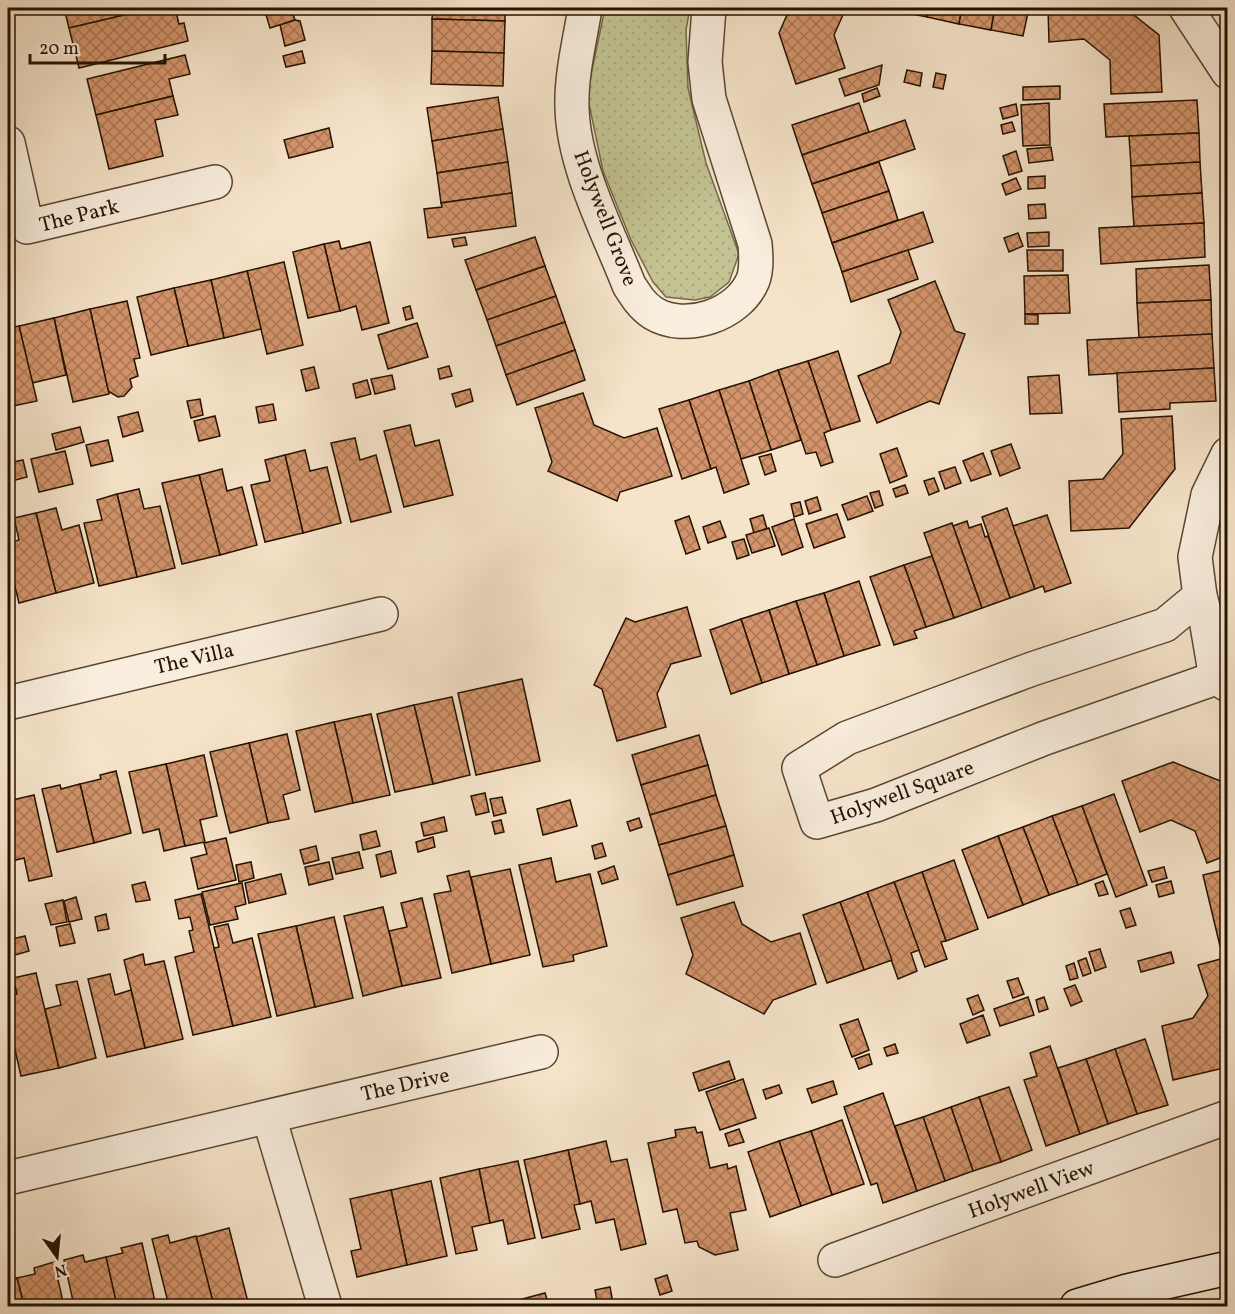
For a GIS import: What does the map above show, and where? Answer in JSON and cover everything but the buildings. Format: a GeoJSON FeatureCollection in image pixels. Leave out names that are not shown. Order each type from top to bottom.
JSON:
{"type":"FeatureCollection","features":[{"type":"Feature","properties":{"kind":"street","name":"Holywell Grove"},"geometry":{"type":"LineString","coordinates":[[585,8],[572,98],[575,138],[579,156],[629,285],[639,301],[654,314],[675,321],[697,320],[730,308],[745,295],[753,279],[757,261],[755,244],[709,99],[705,62],[709,8]]}},
{"type":"Feature","properties":{"kind":"street"},"geometry":{"type":"LineString","coordinates":[[1186,8],[1227,72]]}},
{"type":"Feature","properties":{"kind":"street","name":"The Park"},"geometry":{"type":"LineString","coordinates":[[8,143],[17,230],[214,182]]}},
{"type":"Feature","properties":{"kind":"street"},"geometry":{"type":"LineString","coordinates":[[1222,681],[1211,609],[1195,557],[1208,495],[1227,454]]}},
{"type":"Feature","properties":{"kind":"street","name":"Holywell Square"},"geometry":{"type":"LineString","coordinates":[[1211,609],[1032,669],[847,738],[799,768],[817,822],[876,805],[1045,738],[1222,681]]}},
{"type":"Feature","properties":{"kind":"street","name":"The Villa"},"geometry":{"type":"LineString","coordinates":[[8,703],[381,614]]}},
{"type":"Feature","properties":{"kind":"street","name":"The Drive"},"geometry":{"type":"LineString","coordinates":[[8,1178],[541,1052]]}},
{"type":"Feature","properties":{"kind":"street"},"geometry":{"type":"LineString","coordinates":[[269,1117],[325,1306]]}},
{"type":"Feature","properties":{"kind":"street","name":"Holywell View"},"geometry":{"type":"LineString","coordinates":[[835,1260],[1227,1117]]}},
{"type":"Feature","properties":{"kind":"street"},"geometry":{"type":"LineString","coordinates":[[1077,1306],[1126,1290],[1227,1268]]}},
{"type":"Feature","properties":{"kind":"green space"},"geometry":{"type":"Polygon","coordinates":[[[605,8],[690,8],[686,30],[688,88],[706,163],[739,254],[729,282],[710,297],[695,300],[666,297],[653,282],[631,240],[603,171],[587,94],[605,8]]]}}]}
